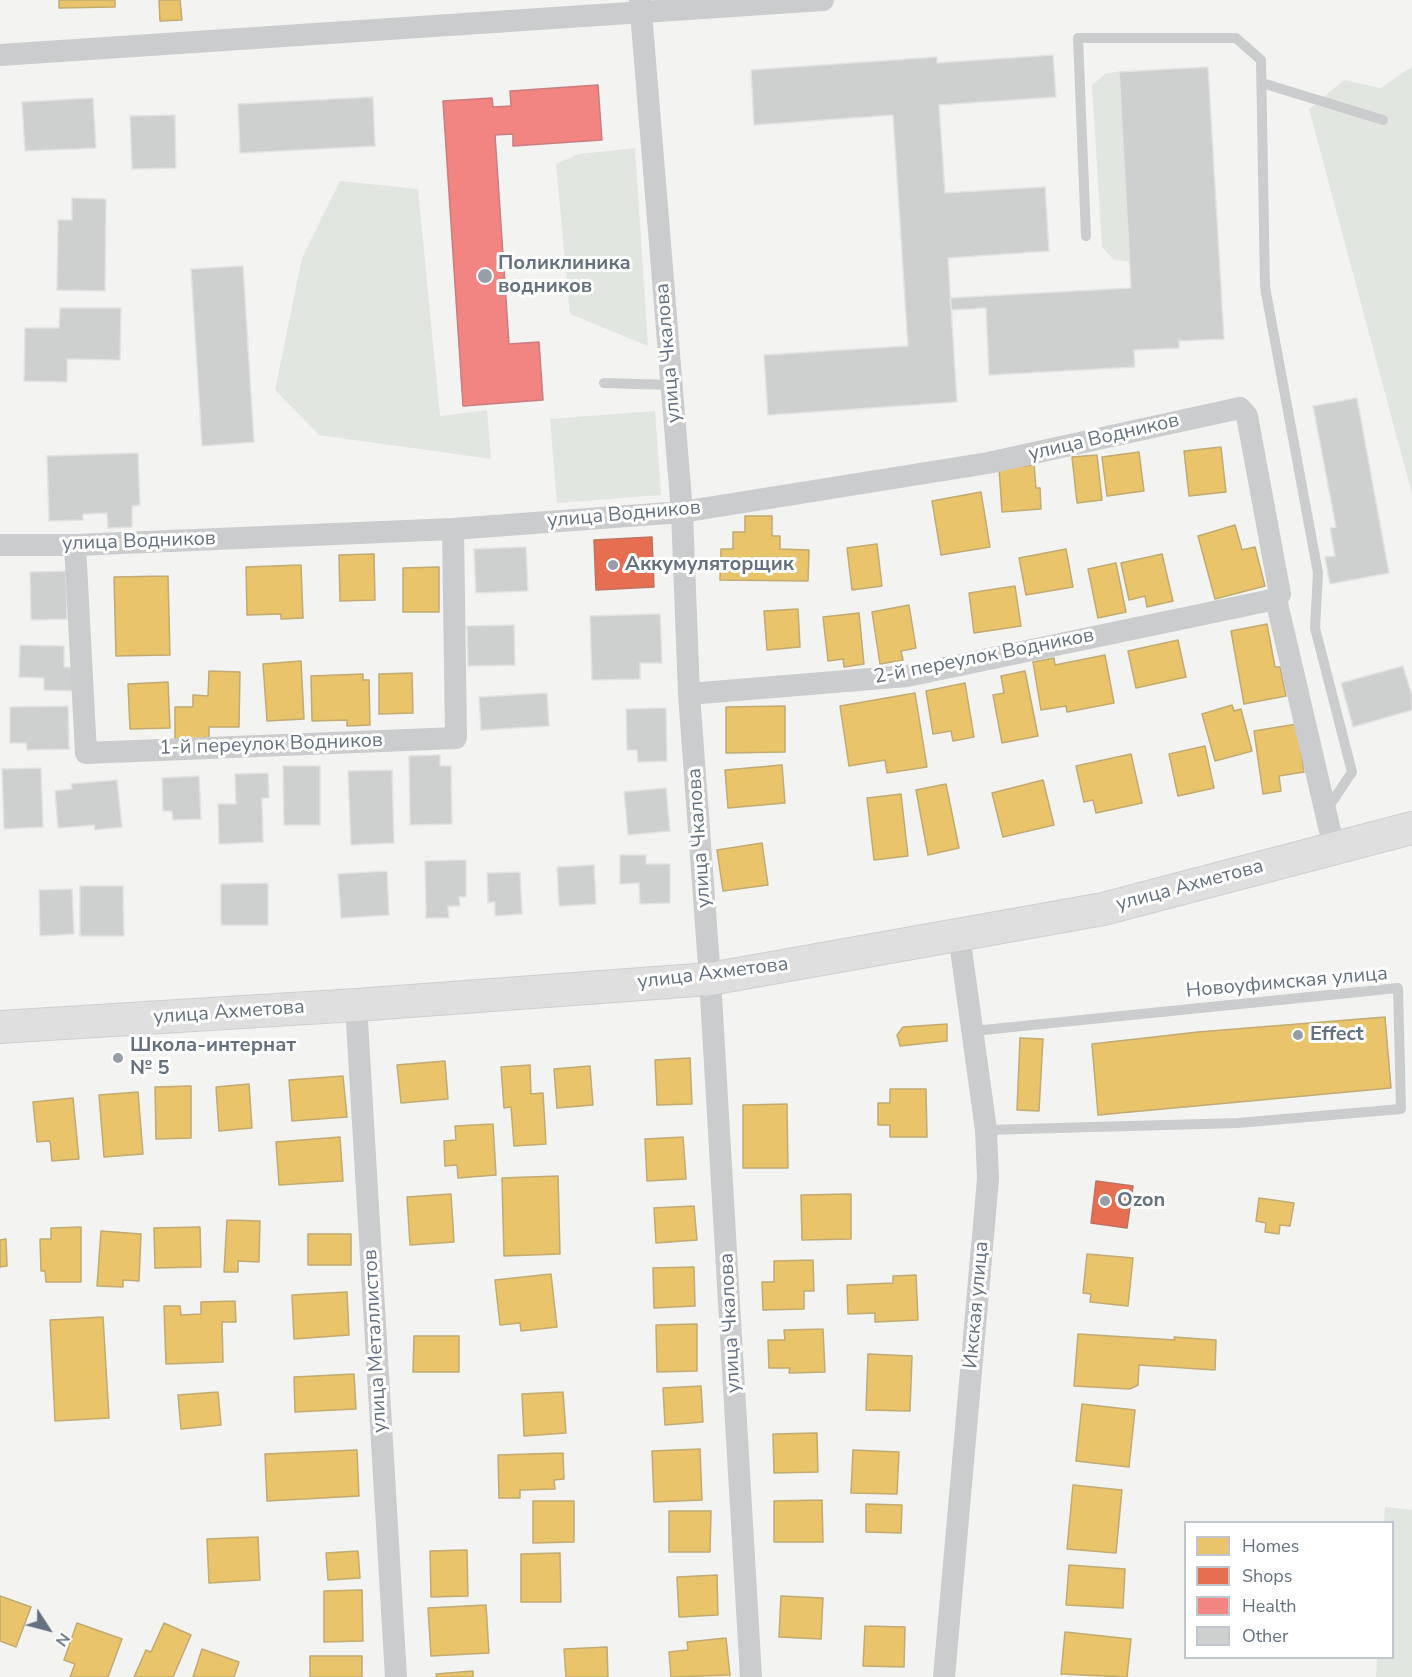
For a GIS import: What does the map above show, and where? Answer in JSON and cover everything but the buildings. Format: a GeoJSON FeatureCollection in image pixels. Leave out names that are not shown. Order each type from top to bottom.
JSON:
{"type":"FeatureCollection","features":[{"type":"Feature","properties":{"kind":"main road","name":"улица Ахметова"},"geometry":{"type":"LineString","coordinates":[[0,1027],[356,1005],[710,979],[1103,909],[1412,828]]}},
{"type":"Feature","properties":{"kind":"street"},"geometry":{"type":"LineString","coordinates":[[0,55],[640,6],[823,0]]}},
{"type":"Feature","properties":{"kind":"street","name":"улица Чкалова"},"geometry":{"type":"LineString","coordinates":[[640,6],[682,512],[689,694],[710,979],[752,1677]]}},
{"type":"Feature","properties":{"kind":"street","name":"улица Водников"},"geometry":{"type":"LineString","coordinates":[[0,545],[75,545],[453,529],[682,512],[988,464],[1240,408],[1247,416],[1280,594],[1276,599]]}},
{"type":"Feature","properties":{"kind":"street","name":"1-й переулок Водников"},"geometry":{"type":"LineString","coordinates":[[75,545],[86,753],[456,738],[453,529]]}},
{"type":"Feature","properties":{"kind":"street"},"geometry":{"type":"LineString","coordinates":[[1276,599],[1334,848]]}},
{"type":"Feature","properties":{"kind":"street","name":"2-й переулок Водников"},"geometry":{"type":"LineString","coordinates":[[689,694],[907,676],[1276,599]]}},
{"type":"Feature","properties":{"kind":"street","name":"Икская улица"},"geometry":{"type":"LineString","coordinates":[[944,1677],[988,1179],[986,1130],[959,935]]}},
{"type":"Feature","properties":{"kind":"street","name":"улица Металлистов"},"geometry":{"type":"LineString","coordinates":[[356,1005],[396,1677]]}},
{"type":"Feature","properties":{"kind":"lane"},"geometry":{"type":"LineString","coordinates":[[1086,236],[1078,38],[1236,38],[1261,60],[1265,287],[1318,573],[1315,628],[1352,772],[1326,812]]}},
{"type":"Feature","properties":{"kind":"lane"},"geometry":{"type":"LineString","coordinates":[[1262,82],[1383,120]]}},
{"type":"Feature","properties":{"kind":"lane"},"geometry":{"type":"LineString","coordinates":[[604,383],[671,385]]}},
{"type":"Feature","properties":{"kind":"lane","name":"Новоуфимская улица"},"geometry":{"type":"LineString","coordinates":[[973,1031],[1398,988],[1401,1109],[1238,1123],[986,1130]]}},
{"type":"Feature","properties":{"kind":"shaded area"},"geometry":{"type":"Polygon","coordinates":[[[1412,67],[1412,494],[1309,109],[1344,80],[1380,88],[1412,67]]]}},
{"type":"Feature","properties":{"kind":"shaded area"},"geometry":{"type":"Polygon","coordinates":[[[1128,71],[1138,262],[1114,260],[1102,247],[1092,85],[1106,73],[1128,71]]]}},
{"type":"Feature","properties":{"kind":"shaded area"},"geometry":{"type":"Polygon","coordinates":[[[635,148],[648,346],[570,314],[556,164],[579,154],[635,148]]]}},
{"type":"Feature","properties":{"kind":"shaded area"},"geometry":{"type":"Polygon","coordinates":[[[340,181],[418,189],[440,416],[487,410],[491,459],[319,435],[275,390],[302,258],[340,181]]]}},
{"type":"Feature","properties":{"kind":"shaded area"},"geometry":{"type":"Polygon","coordinates":[[[655,411],[661,495],[557,503],[550,419],[655,411]]]}},
{"type":"Feature","properties":{"kind":"shaded area"},"geometry":{"type":"Polygon","coordinates":[[[1385,1507],[1412,1510],[1412,1677],[1376,1677],[1377,1659],[1394,1659],[1394,1521],[1384,1521],[1385,1507]]]}},
{"type":"Feature","properties":{"kind":"place","name":"Поликлиника водников"},"geometry":{"type":"Point","coordinates":[485,276]}},
{"type":"Feature","properties":{"kind":"place","name":"Аккумуляторщик"},"geometry":{"type":"Point","coordinates":[613,565]}},
{"type":"Feature","properties":{"kind":"place","name":"Effect"},"geometry":{"type":"Point","coordinates":[1298,1035]}},
{"type":"Feature","properties":{"kind":"place","name":"Школа-интернат № 5"},"geometry":{"type":"Point","coordinates":[118,1058]}},
{"type":"Feature","properties":{"kind":"place","name":"Ozon"},"geometry":{"type":"Point","coordinates":[1105,1201]}}]}
